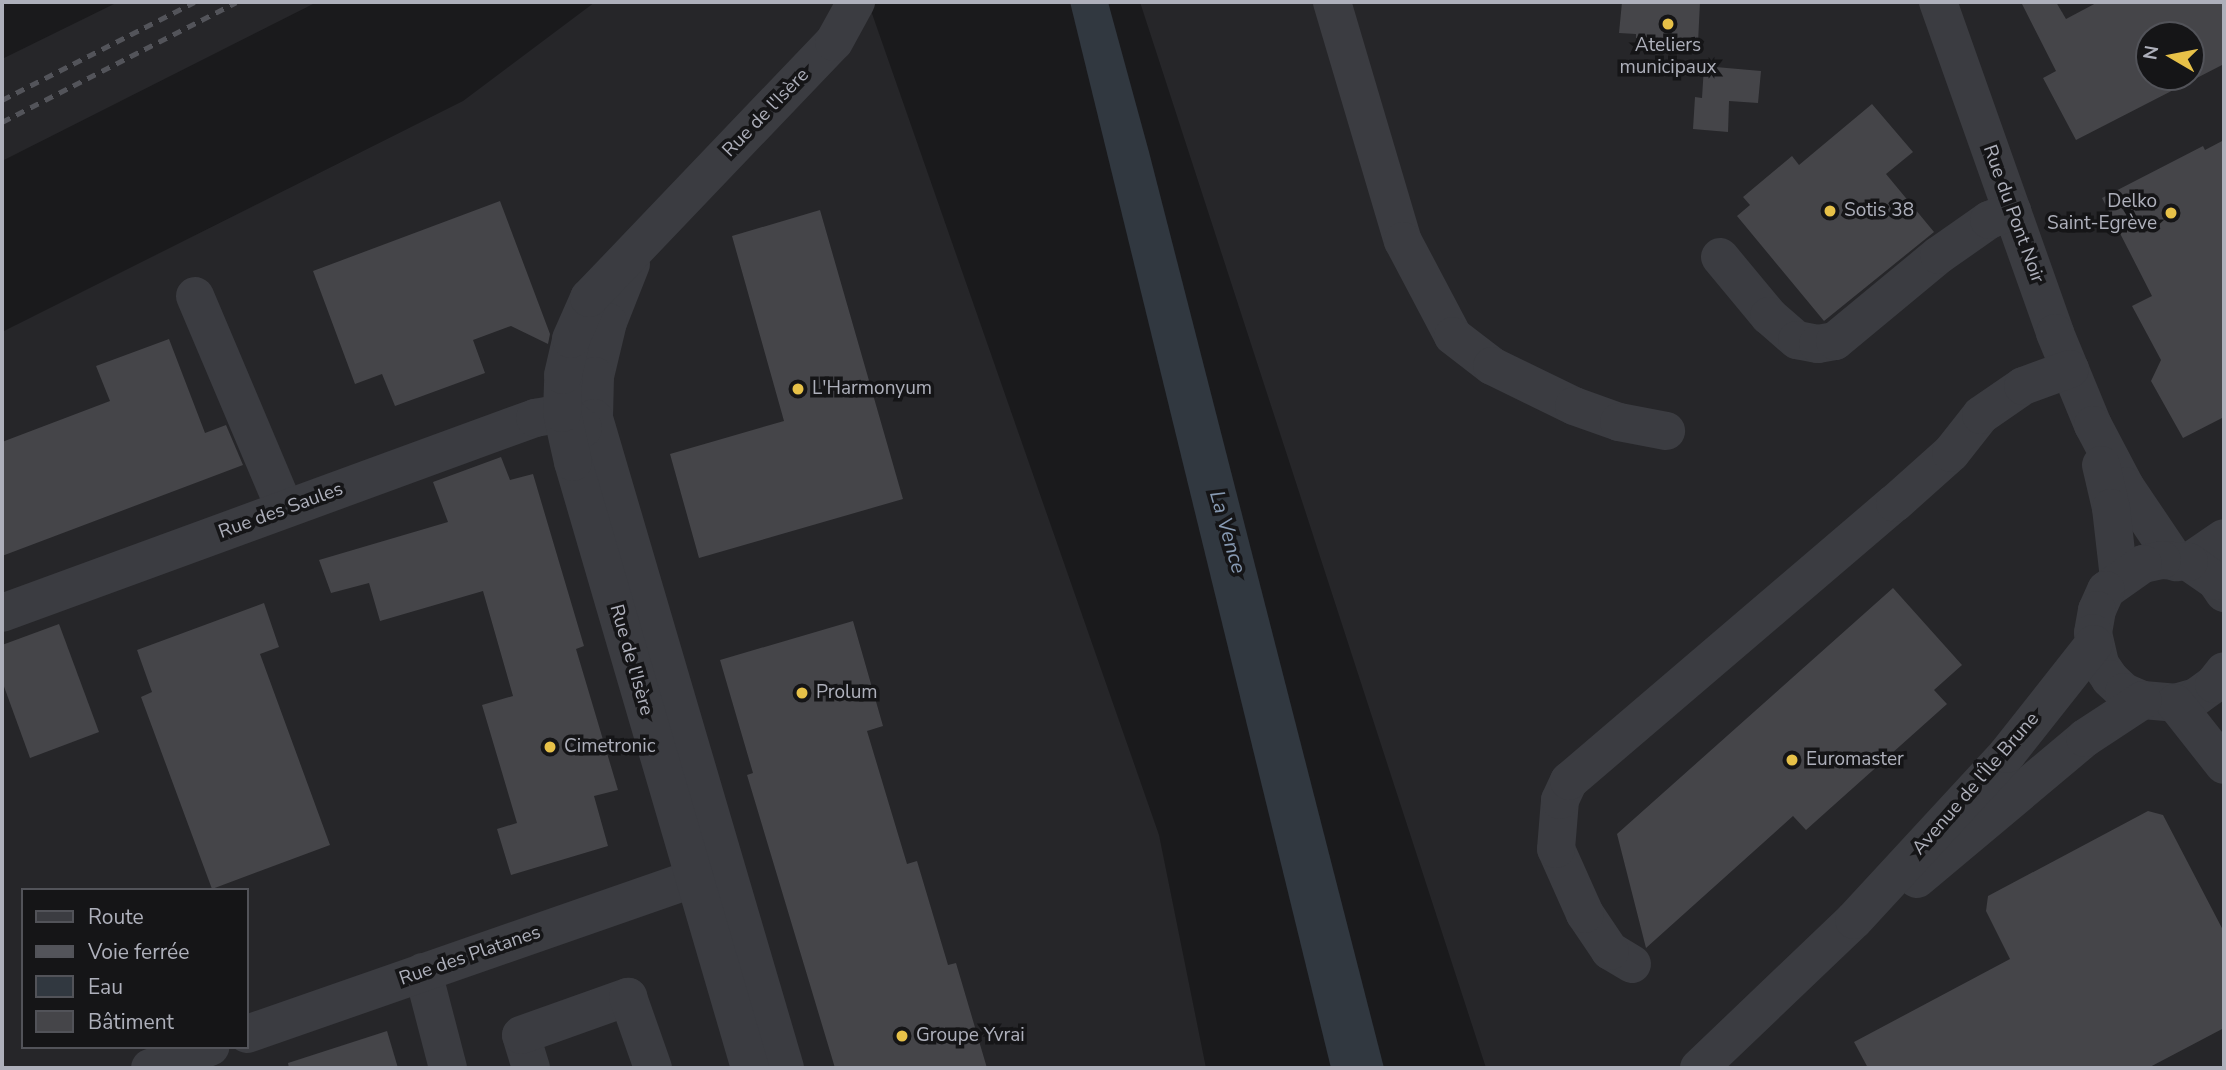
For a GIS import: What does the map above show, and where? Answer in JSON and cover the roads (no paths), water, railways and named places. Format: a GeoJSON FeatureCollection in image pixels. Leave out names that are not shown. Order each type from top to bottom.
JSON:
{"type":"FeatureCollection","features":[{"type":"Feature","properties":{"kind":"street","name":"Rue de l'Isère"},"geometry":{"type":"LineString","coordinates":[[750,1068],[573,462],[562,413],[563,375],[571,339],[589,298],[834,42],[856,2]]}},
{"type":"Feature","properties":{"kind":"street"},"geometry":{"type":"LineString","coordinates":[[1332,2],[1403,241],[1453,336],[1492,366],[1574,406],[1619,422],[1666,431]]}},
{"type":"Feature","properties":{"kind":"street","name":"Rue du Pont Noir"},"geometry":{"type":"LineString","coordinates":[[1938,2],[2012,211],[2093,425],[2125,486],[2183,562],[2216,581],[2224,593]]}},
{"type":"Feature","properties":{"kind":"street"},"geometry":{"type":"LineString","coordinates":[[1720,257],[1769,316],[1787,332],[1797,340],[1818,344],[1835,341],[1939,255],[1989,220],[2012,211]]}},
{"type":"Feature","properties":{"kind":"street","name":"Rue de l'Isère"},"geometry":{"type":"LineString","coordinates":[[638,247],[608,321],[595,376],[594,418],[785,1068]]}},
{"type":"Feature","properties":{"kind":"street"},"geometry":{"type":"LineString","coordinates":[[195,296],[285,509]]}},
{"type":"Feature","properties":{"kind":"street"},"geometry":{"type":"LineString","coordinates":[[1632,964],[1609,951],[1585,914],[1556,849],[1560,800],[1569,781],[1895,503],[1951,453],[1981,415],[2023,386],[2070,369]]}},
{"type":"Feature","properties":{"kind":"street"},"geometry":{"type":"LineString","coordinates":[[562,413],[599,440]]}},
{"type":"Feature","properties":{"kind":"street","name":"Rue des Saules"},"geometry":{"type":"LineString","coordinates":[[2,613],[535,418],[562,413]]}},
{"type":"Feature","properties":{"kind":"street","name":"Rue du Pont Noir"},"geometry":{"type":"LineString","coordinates":[[2093,425],[2111,508],[2119,578]]}},
{"type":"Feature","properties":{"kind":"street"},"geometry":{"type":"LineString","coordinates":[[2224,538],[2183,562],[2143,564],[2119,578],[2106,590],[2097,610],[2094,644],[2100,664],[2110,679],[2124,692],[2159,702],[2224,765]]}},
{"type":"Feature","properties":{"kind":"street","name":"Avenue de l'Île Brune"},"geometry":{"type":"LineString","coordinates":[[1699,1068],[1854,920],[2007,754],[2094,644]]}},
{"type":"Feature","properties":{"kind":"street","name":"Avenue de l'Île Brune"},"geometry":{"type":"LineString","coordinates":[[1854,920],[1930,871],[2085,738],[2159,702],[2196,697],[2214,684],[2224,671]]}},
{"type":"Feature","properties":{"kind":"street","name":"Rue des Platanes"},"geometry":{"type":"LineString","coordinates":[[248,1034],[695,878]]}},
{"type":"Feature","properties":{"kind":"street"},"geometry":{"type":"LineString","coordinates":[[423,972],[448,1068]]}},
{"type":"Feature","properties":{"kind":"street"},"geometry":{"type":"LineString","coordinates":[[531,1068],[521,1035],[628,997],[653,1068]]}},
{"type":"Feature","properties":{"kind":"street"},"geometry":{"type":"LineString","coordinates":[[150,1068],[204,1049]]}},
{"type":"Feature","properties":{"kind":"water","name":"La Vence"},"geometry":{"type":"Polygon","coordinates":[[[1070,2],[1108,2],[1384,1068],[1331,1068],[1070,2]]]}},
{"type":"Feature","properties":{"kind":"railway"},"geometry":{"type":"LineString","coordinates":[[2,100],[194,2]]}},
{"type":"Feature","properties":{"kind":"railway"},"geometry":{"type":"LineString","coordinates":[[2,122],[236,2]]}},
{"type":"Feature","properties":{"kind":"place","name":"Ateliers municipaux"},"geometry":{"type":"Point","coordinates":[1668,24]}},
{"type":"Feature","properties":{"kind":"place","name":"Sotis 38"},"geometry":{"type":"Point","coordinates":[1830,211]}},
{"type":"Feature","properties":{"kind":"place","name":"Delko Saint-Egrève"},"geometry":{"type":"Point","coordinates":[2171,213]}},
{"type":"Feature","properties":{"kind":"place","name":"L'Harmonyum"},"geometry":{"type":"Point","coordinates":[798,389]}},
{"type":"Feature","properties":{"kind":"place","name":"Prolum"},"geometry":{"type":"Point","coordinates":[802,693]}},
{"type":"Feature","properties":{"kind":"place","name":"Cimetronic"},"geometry":{"type":"Point","coordinates":[550,747]}},
{"type":"Feature","properties":{"kind":"place","name":"Euromaster"},"geometry":{"type":"Point","coordinates":[1792,760]}},
{"type":"Feature","properties":{"kind":"place","name":"Groupe Yvrai"},"geometry":{"type":"Point","coordinates":[902,1036]}}]}
